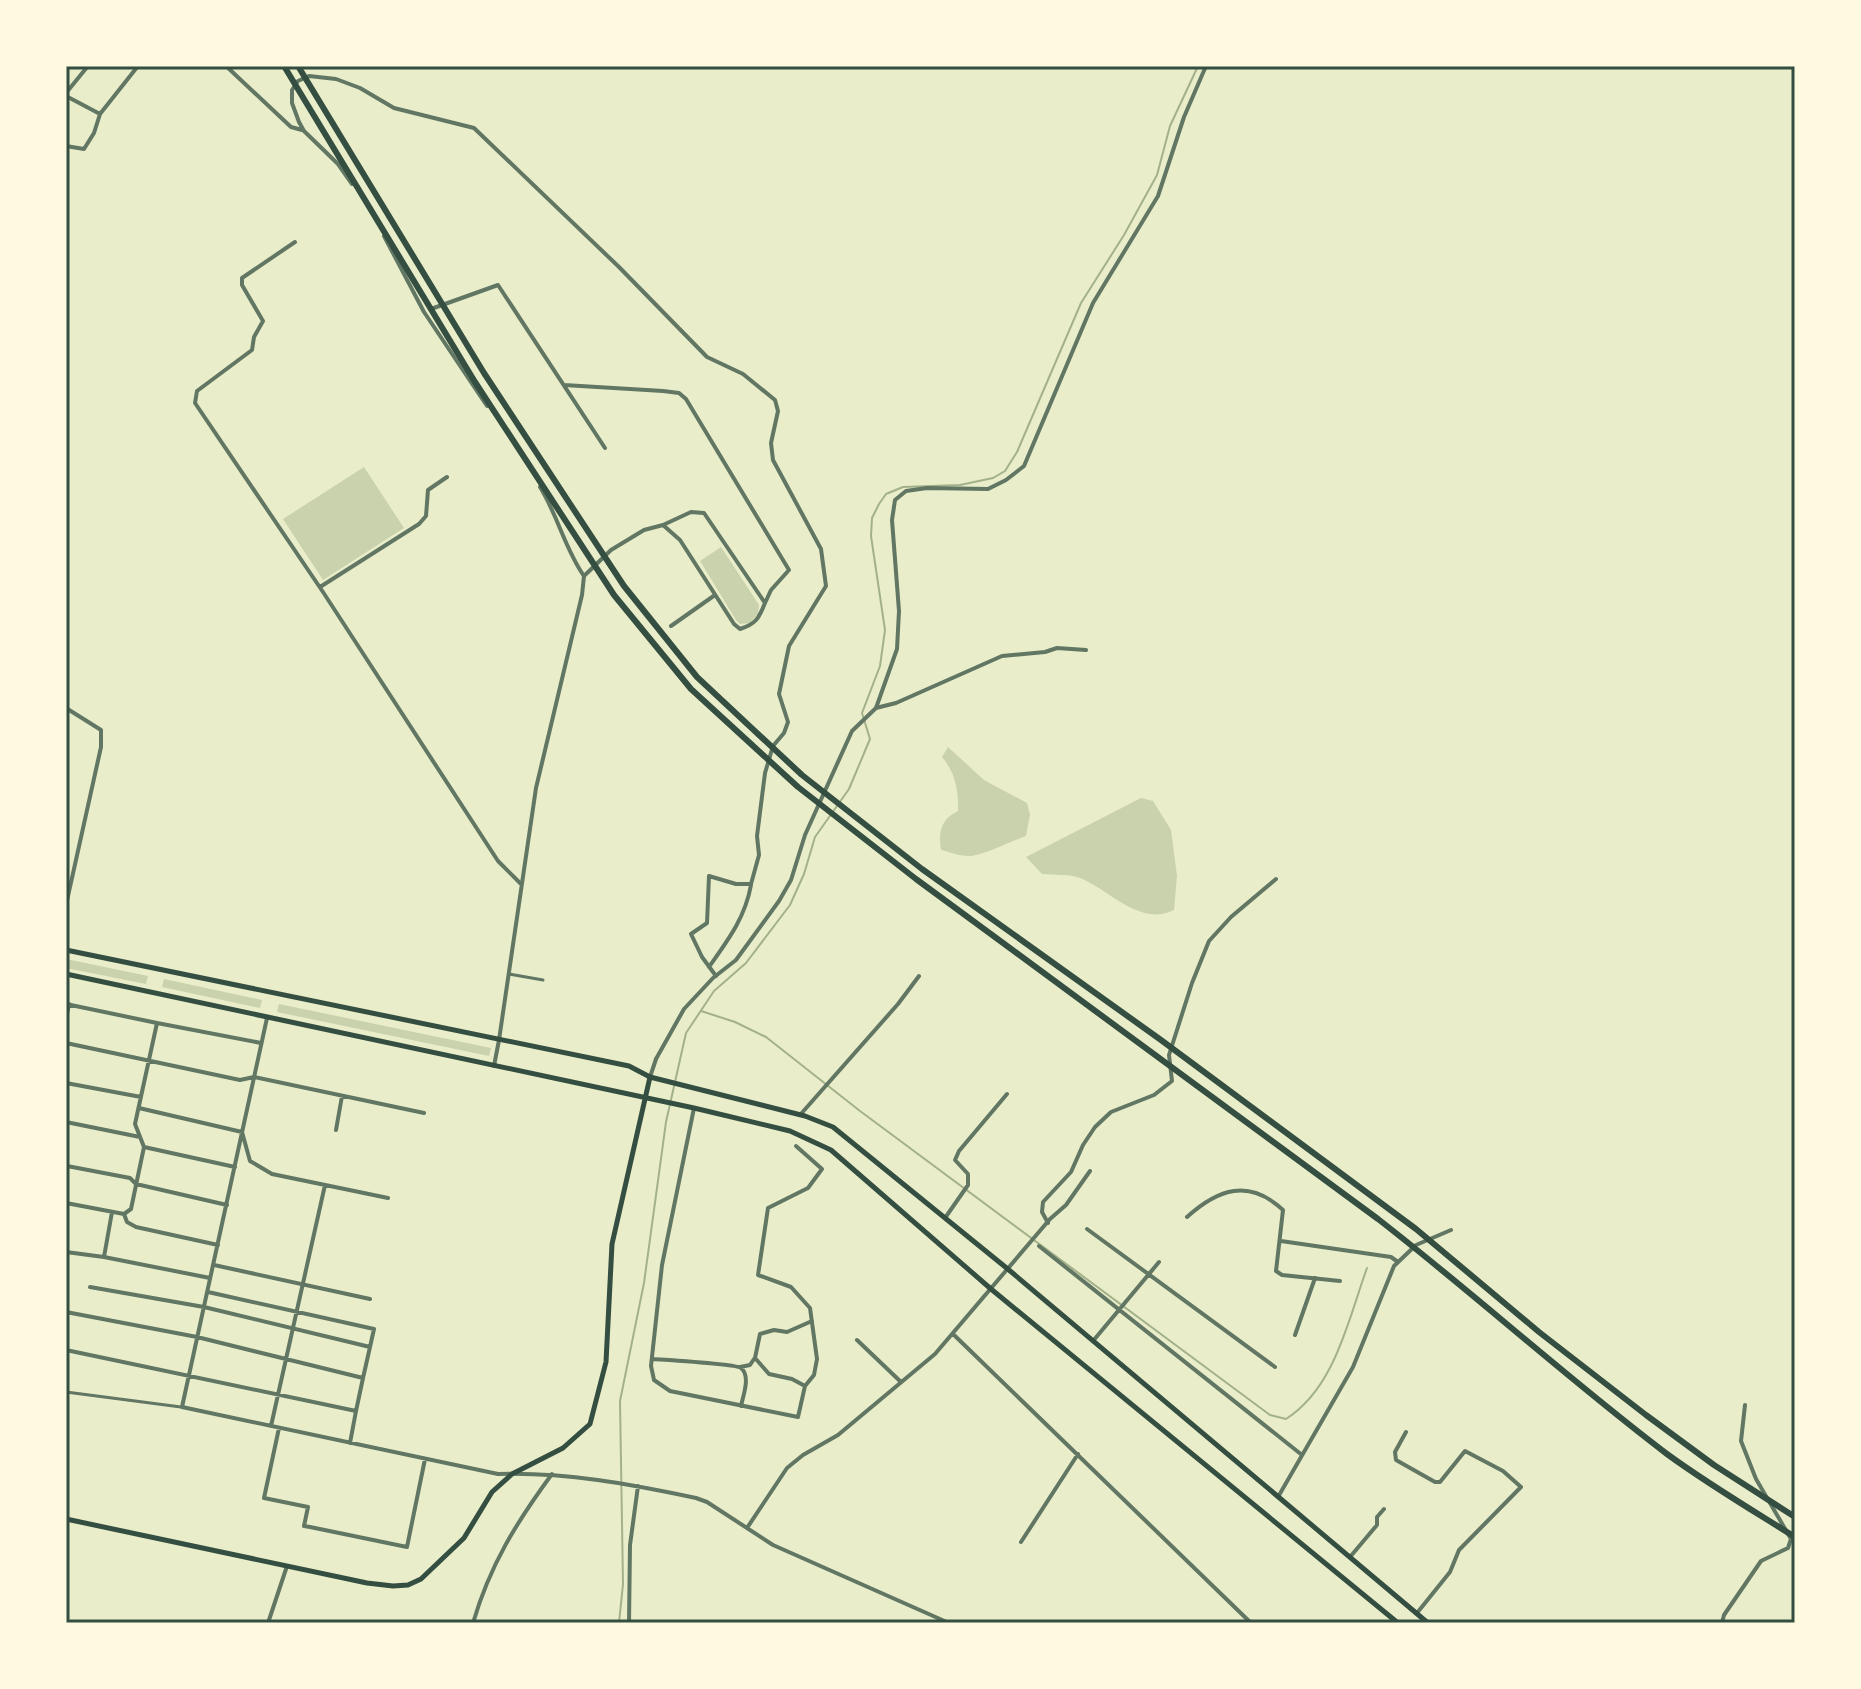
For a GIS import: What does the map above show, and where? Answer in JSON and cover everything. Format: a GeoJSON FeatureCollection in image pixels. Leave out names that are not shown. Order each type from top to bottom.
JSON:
{"type":"FeatureCollection","features":[{"type":"Feature","properties":{"kind":"highway"},"geometry":{"type":"LineString","coordinates":[[284,66],[475,382],[614,595],[691,689],[798,787],[916,879],[1436,1264],[1526,1342],[1668,1454],[1795,1537]]}},
{"type":"Feature","properties":{"kind":"highway"},"geometry":{"type":"LineString","coordinates":[[298,66],[452,322],[624,586],[697,677],[754,733],[802,775],[922,869],[1161,1040],[1452,1259],[1539,1332],[1714,1465],[1795,1517]]}},
{"type":"Feature","properties":{"kind":"main road"},"geometry":{"type":"LineString","coordinates":[[66,950],[629,1066],[650,1077],[800,1115],[833,1127],[1009,1270],[1428,1623]]}},
{"type":"Feature","properties":{"kind":"main road"},"geometry":{"type":"LineString","coordinates":[[66,974],[694,1108],[790,1131],[831,1150],[991,1289],[1398,1623]]}},
{"type":"Feature","properties":{"kind":"main road"},"geometry":{"type":"LineString","coordinates":[[66,1519],[367,1583],[408,1585],[421,1579],[464,1538],[492,1492],[512,1474],[563,1448],[590,1424],[606,1362],[612,1244],[650,1077]]}},
{"type":"Feature","properties":{"kind":"street"},"geometry":{"type":"LineString","coordinates":[[88,66],[66,95],[100,114]]}},
{"type":"Feature","properties":{"kind":"street"},"geometry":{"type":"LineString","coordinates":[[66,146],[84,149],[94,133],[100,114],[138,66]]}},
{"type":"Feature","properties":{"kind":"street"},"geometry":{"type":"LineString","coordinates":[[226,66],[291,127],[304,131]]}},
{"type":"Feature","properties":{"kind":"street"},"geometry":{"type":"LineString","coordinates":[[876,708],[897,649],[899,611],[892,520],[895,500],[906,491],[917,489],[988,489],[1024,466],[1093,303],[1158,196],[1184,117],[1206,66]]}},
{"type":"Feature","properties":{"kind":"street"},"geometry":{"type":"LineString","coordinates":[[584,576],[571,557],[555,512],[424,312],[368,206],[338,164],[304,131],[292,103],[292,90],[298,81],[309,76],[336,79],[360,88],[394,108],[474,128],[619,267],[707,357],[743,374],[775,400],[778,411],[771,443],[773,460],[821,549],[826,586],[789,646],[779,694],[788,722],[784,733],[773,746],[765,773],[757,836],[759,855],[747,906],[739,924],[709,967]]}},
{"type":"Feature","properties":{"kind":"street"},"geometry":{"type":"LineString","coordinates":[[295,242],[242,278],[242,285],[263,321],[254,337],[252,350],[197,391],[195,403],[320,587],[498,861],[520,883]]}},
{"type":"Feature","properties":{"kind":"street"},"geometry":{"type":"LineString","coordinates":[[424,312],[498,285],[605,448]]}},
{"type":"Feature","properties":{"kind":"street"},"geometry":{"type":"LineString","coordinates":[[564,385],[663,391],[679,393],[686,399],[789,570],[771,590],[752,626],[740,629],[734,624],[680,540],[663,525]]}},
{"type":"Feature","properties":{"kind":"street"},"geometry":{"type":"LineString","coordinates":[[320,587],[419,524],[426,516],[428,490],[447,477]]}},
{"type":"Feature","properties":{"kind":"street"},"geometry":{"type":"LineString","coordinates":[[494,1066],[536,788],[584,576],[611,550],[644,530],[691,512],[704,513],[765,603]]}},
{"type":"Feature","properties":{"kind":"street"},"geometry":{"type":"LineString","coordinates":[[671,626],[715,595]]}},
{"type":"Feature","properties":{"kind":"street"},"geometry":{"type":"LineString","coordinates":[[650,1077],[656,1059],[684,1009],[736,960],[791,880],[805,835],[852,731],[859,722],[876,708],[896,703],[1002,656],[1057,648],[1086,650]]}},
{"type":"Feature","properties":{"kind":"street"},"geometry":{"type":"LineString","coordinates":[[66,708],[101,730],[101,747],[66,905]]}},
{"type":"Feature","properties":{"kind":"street"},"geometry":{"type":"LineString","coordinates":[[716,976],[691,934],[707,923],[709,876],[736,884],[751,884]]}},
{"type":"Feature","properties":{"kind":"street"},"geometry":{"type":"LineString","coordinates":[[1048,1223],[1042,1212],[1043,1202],[1071,1172],[1095,1127],[1111,1112],[1154,1095],[1172,1081],[1169,1055],[1209,941],[1231,917],[1276,879]]}},
{"type":"Feature","properties":{"kind":"street"},"geometry":{"type":"LineString","coordinates":[[509,974],[543,980]]}},
{"type":"Feature","properties":{"kind":"street"},"geometry":{"type":"LineString","coordinates":[[800,1115],[919,976]]}},
{"type":"Feature","properties":{"kind":"street"},"geometry":{"type":"LineString","coordinates":[[66,1019],[68,1004],[261,1043]]}},
{"type":"Feature","properties":{"kind":"street"},"geometry":{"type":"LineString","coordinates":[[182,1407],[267,1016]]}},
{"type":"Feature","properties":{"kind":"street"},"geometry":{"type":"LineString","coordinates":[[66,1203],[124,1214],[131,1209],[144,1147],[135,1124],[157,1023]]}},
{"type":"Feature","properties":{"kind":"street"},"geometry":{"type":"LineString","coordinates":[[66,1043],[240,1080],[254,1077],[424,1113]]}},
{"type":"Feature","properties":{"kind":"street"},"geometry":{"type":"LineString","coordinates":[[557,1043],[558,1051]]}},
{"type":"Feature","properties":{"kind":"street"},"geometry":{"type":"LineString","coordinates":[[66,1083],[141,1097]]}},
{"type":"Feature","properties":{"kind":"street"},"geometry":{"type":"LineString","coordinates":[[945,1218],[968,1185],[968,1174],[955,1160],[959,1151],[1007,1094]]}},
{"type":"Feature","properties":{"kind":"street"},"geometry":{"type":"LineString","coordinates":[[336,1130],[342,1096]]}},
{"type":"Feature","properties":{"kind":"street"},"geometry":{"type":"LineString","coordinates":[[139,1108],[242,1132]]}},
{"type":"Feature","properties":{"kind":"street"},"geometry":{"type":"LineString","coordinates":[[694,1108],[662,1265],[652,1359],[654,1380],[670,1391],[798,1417],[805,1386],[814,1375],[817,1359],[810,1308],[791,1287],[758,1275],[768,1208],[808,1188],[822,1169],[796,1146]]}},
{"type":"Feature","properties":{"kind":"street"},"geometry":{"type":"LineString","coordinates":[[66,1122],[140,1137]]}},
{"type":"Feature","properties":{"kind":"street"},"geometry":{"type":"LineString","coordinates":[[242,1132],[250,1161],[272,1174],[388,1198]]}},
{"type":"Feature","properties":{"kind":"street"},"geometry":{"type":"LineString","coordinates":[[144,1147],[235,1167]]}},
{"type":"Feature","properties":{"kind":"street"},"geometry":{"type":"LineString","coordinates":[[67,1166],[130,1178],[136,1184],[227,1205]]}},
{"type":"Feature","properties":{"kind":"street"},"geometry":{"type":"LineString","coordinates":[[747,1528],[787,1468],[838,1435],[935,1354],[1066,1205],[1090,1171]]}},
{"type":"Feature","properties":{"kind":"street"},"geometry":{"type":"LineString","coordinates":[[271,1426],[325,1185]]}},
{"type":"Feature","properties":{"kind":"street"},"geometry":{"type":"LineString","coordinates":[[1187,1217],[1202,1203],[1224,1192],[1257,1191],[1283,1210],[1276,1271],[1282,1275],[1340,1281]]}},
{"type":"Feature","properties":{"kind":"street"},"geometry":{"type":"LineString","coordinates":[[104,1257],[112,1212]]}},
{"type":"Feature","properties":{"kind":"street"},"geometry":{"type":"LineString","coordinates":[[124,1214],[127,1222],[136,1227],[218,1245]]}},
{"type":"Feature","properties":{"kind":"street"},"geometry":{"type":"LineString","coordinates":[[1087,1229],[1275,1367]]}},
{"type":"Feature","properties":{"kind":"street"},"geometry":{"type":"LineString","coordinates":[[1278,1497],[1353,1367],[1394,1266],[1416,1245],[1451,1230]]}},
{"type":"Feature","properties":{"kind":"street"},"geometry":{"type":"LineString","coordinates":[[1281,1241],[1391,1257],[1398,1262]]}},
{"type":"Feature","properties":{"kind":"street"},"geometry":{"type":"LineString","coordinates":[[1039,1246],[1302,1455]]}},
{"type":"Feature","properties":{"kind":"street"},"geometry":{"type":"LineString","coordinates":[[66,1252],[211,1278]]}},
{"type":"Feature","properties":{"kind":"street"},"geometry":{"type":"LineString","coordinates":[[1093,1341],[1159,1262]]}},
{"type":"Feature","properties":{"kind":"street"},"geometry":{"type":"LineString","coordinates":[[214,1265],[370,1299]]}},
{"type":"Feature","properties":{"kind":"street"},"geometry":{"type":"LineString","coordinates":[[1295,1335],[1315,1278]]}},
{"type":"Feature","properties":{"kind":"street"},"geometry":{"type":"LineString","coordinates":[[90,1287],[204,1307],[370,1347]]}},
{"type":"Feature","properties":{"kind":"street"},"geometry":{"type":"LineString","coordinates":[[208,1292],[374,1329],[350,1443]]}},
{"type":"Feature","properties":{"kind":"street"},"geometry":{"type":"LineString","coordinates":[[66,1312],[197,1337],[363,1378]]}},
{"type":"Feature","properties":{"kind":"street"},"geometry":{"type":"LineString","coordinates":[[652,1359],[706,1365],[750,1365],[755,1358],[760,1334],[774,1330],[787,1332],[812,1321]]}},
{"type":"Feature","properties":{"kind":"street"},"geometry":{"type":"LineString","coordinates":[[953,1334],[1251,1623]]}},
{"type":"Feature","properties":{"kind":"street"},"geometry":{"type":"LineString","coordinates":[[857,1340],[901,1382]]}},
{"type":"Feature","properties":{"kind":"street"},"geometry":{"type":"LineString","coordinates":[[66,1350],[356,1411]]}},
{"type":"Feature","properties":{"kind":"street"},"geometry":{"type":"LineString","coordinates":[[755,1358],[769,1374],[792,1379],[805,1386]]}},
{"type":"Feature","properties":{"kind":"street"},"geometry":{"type":"LineString","coordinates":[[740,1367],[744,1371],[746,1384],[741,1406]]}},
{"type":"Feature","properties":{"kind":"street"},"geometry":{"type":"LineString","coordinates":[[66,1392],[182,1407],[498,1474],[552,1474],[614,1481],[707,1502],[773,1545],[949,1623]]}},
{"type":"Feature","properties":{"kind":"street"},"geometry":{"type":"LineString","coordinates":[[1722,1623],[1724,1615],[1761,1561],[1788,1548],[1791,1539],[1756,1479],[1741,1441],[1745,1405]]}},
{"type":"Feature","properties":{"kind":"street"},"geometry":{"type":"LineString","coordinates":[[279,1428],[264,1498],[308,1507],[304,1526],[407,1547],[425,1459]]}},
{"type":"Feature","properties":{"kind":"street"},"geometry":{"type":"LineString","coordinates":[[1406,1432],[1395,1452],[1396,1460],[1435,1482],[1440,1482],[1465,1451],[1503,1471],[1521,1487],[1459,1550],[1450,1572],[1417,1613]]}},
{"type":"Feature","properties":{"kind":"street"},"geometry":{"type":"LineString","coordinates":[[1021,1542],[1078,1454]]}},
{"type":"Feature","properties":{"kind":"street"},"geometry":{"type":"LineString","coordinates":[[473,1623],[484,1588],[517,1521],[552,1474]]}},
{"type":"Feature","properties":{"kind":"street"},"geometry":{"type":"LineString","coordinates":[[629,1623],[630,1545],[638,1486]]}},
{"type":"Feature","properties":{"kind":"street"},"geometry":{"type":"LineString","coordinates":[[1350,1557],[1377,1525],[1377,1517],[1384,1509]]}},
{"type":"Feature","properties":{"kind":"street"},"geometry":{"type":"LineString","coordinates":[[268,1623],[287,1566]]}},
{"type":"Feature","properties":{"kind":"green space"},"geometry":{"type":"Polygon","coordinates":[[[364,467],[404,528],[323,580],[283,519],[364,467]]]}},
{"type":"Feature","properties":{"kind":"green space"},"geometry":{"type":"Polygon","coordinates":[[[721,547],[759,605],[758,614],[749,623],[740,624],[736,620],[700,561],[721,547]]]}},
{"type":"Feature","properties":{"kind":"green space"},"geometry":{"type":"Polygon","coordinates":[[[948,747],[984,780],[1027,803],[1030,815],[1026,836],[973,856],[941,850],[942,827],[958,811],[955,782],[942,757],[948,747]]]}},
{"type":"Feature","properties":{"kind":"green space"},"geometry":{"type":"Polygon","coordinates":[[[1141,798],[1153,801],[1171,830],[1177,876],[1174,910],[1161,914],[1137,911],[1080,878],[1042,874],[1026,857],[1141,798]]]}},
{"type":"Feature","properties":{"kind":"green space"},"geometry":{"type":"Polygon","coordinates":[[[66,959],[148,976],[146,984],[66,968],[66,959]]]}},
{"type":"Feature","properties":{"kind":"green space"},"geometry":{"type":"Polygon","coordinates":[[[164,979],[262,1000],[260,1008],[162,987],[164,979]]]}},
{"type":"Feature","properties":{"kind":"green space"},"geometry":{"type":"Polygon","coordinates":[[[279,1004],[491,1048],[489,1056],[277,1012],[279,1004]]]}},
{"type":"Feature","properties":{"kind":"waterway"},"geometry":{"type":"LineString","coordinates":[[619,1623],[623,1584],[620,1401],[644,1283],[666,1122],[686,1033],[714,991],[746,963],[790,905],[804,874],[815,837],[849,789],[870,739],[862,713],[880,666],[885,630],[871,536],[872,518],[886,494],[903,487],[960,485],[993,478],[1005,471],[1017,452],[1081,303],[1157,175],[1170,126],[1198,66]]}},
{"type":"Feature","properties":{"kind":"waterway"},"geometry":{"type":"LineString","coordinates":[[701,1011],[735,1022],[766,1037],[860,1111],[1270,1415],[1286,1419],[1317,1390],[1338,1351],[1367,1268]]}}]}
